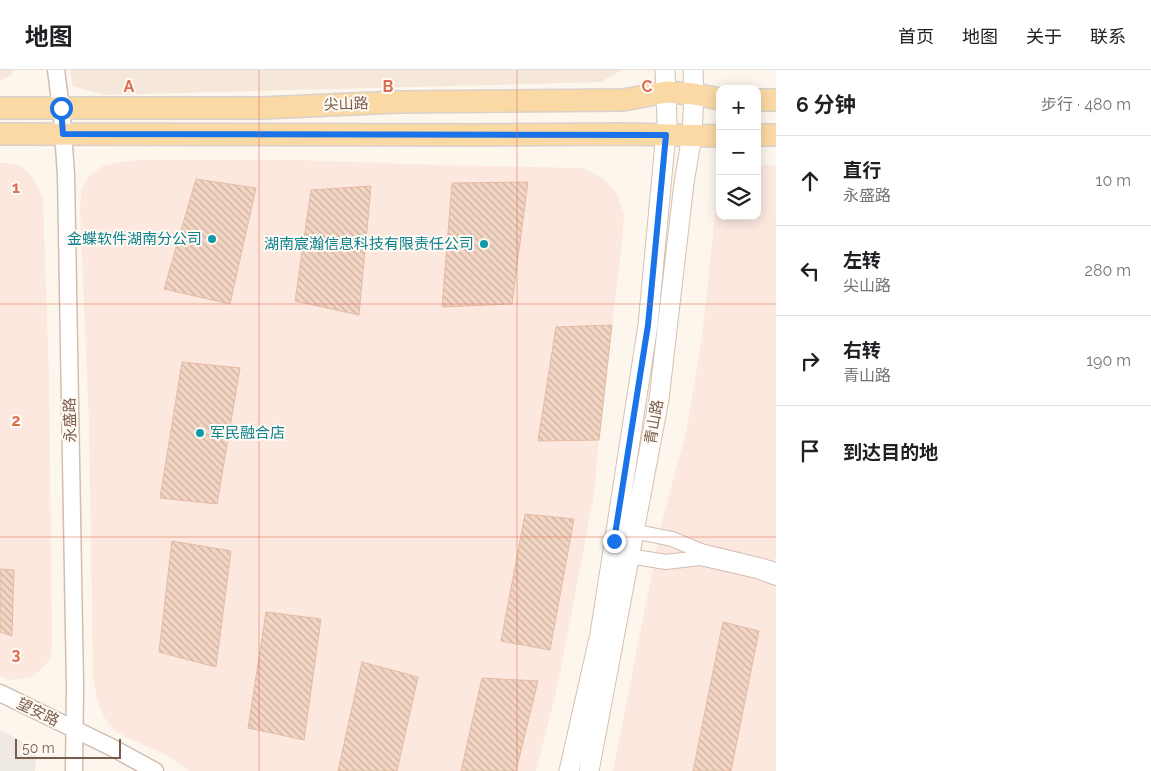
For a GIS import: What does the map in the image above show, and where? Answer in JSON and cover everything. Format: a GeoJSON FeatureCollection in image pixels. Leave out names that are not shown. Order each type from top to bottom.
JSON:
{"type":"FeatureCollection","features":[{"type":"Feature","properties":{"kind":"main road","name":"青山路"},"geometry":{"type":"LineString","coordinates":[[570,771],[600,634],[648,325],[667,122],[665,70]]}},
{"type":"Feature","properties":{"kind":"main road","name":"青山路"},"geometry":{"type":"LineString","coordinates":[[589,771],[659,399],[684,183],[692,135],[693,70]]}},
{"type":"Feature","properties":{"kind":"main road","name":"尖山路"},"geometry":{"type":"LineString","coordinates":[[0,108],[261,108],[398,102],[623,100],[666,92],[716,98]]}},
{"type":"Feature","properties":{"kind":"main road"},"geometry":{"type":"LineString","coordinates":[[761,100],[776,100]]}},
{"type":"Feature","properties":{"kind":"main road","name":"尖山路"},"geometry":{"type":"LineString","coordinates":[[0,134],[716,136]]}},
{"type":"Feature","properties":{"kind":"main road"},"geometry":{"type":"LineString","coordinates":[[761,135],[776,135]]}},
{"type":"Feature","properties":{"kind":"street","name":"永盛路"},"geometry":{"type":"LineString","coordinates":[[48,70],[57,108]]}},
{"type":"Feature","properties":{"kind":"street","name":"永盛路"},"geometry":{"type":"LineString","coordinates":[[56,70],[59,134],[57,174],[68,676],[74,771]]}},
{"type":"Feature","properties":{"kind":"street"},"geometry":{"type":"LineString","coordinates":[[776,570],[701,551],[672,539],[634,531],[614,541],[629,556],[666,562],[700,558],[757,571],[776,578]]}},
{"type":"Feature","properties":{"kind":"street","name":"望安路"},"geometry":{"type":"LineString","coordinates":[[0,693],[141,771]]}},
{"type":"Feature","properties":{"kind":"street","name":"望安路"},"geometry":{"type":"LineString","coordinates":[[0,702],[113,748],[156,771]]}},
{"type":"Feature","properties":{"kind":"street","name":"永盛路"},"geometry":{"type":"LineString","coordinates":[[66,771],[71,732]]}},
{"type":"Feature","properties":{"kind":"shaded area"},"geometry":{"type":"Polygon","coordinates":[[[0,70],[15,70],[11,75],[0,81],[0,70]]]}},
{"type":"Feature","properties":{"kind":"shaded area"},"geometry":{"type":"Polygon","coordinates":[[[70,70],[622,70],[601,82],[104,95],[73,86],[70,70]]]}},
{"type":"Feature","properties":{"kind":"shaded area"},"geometry":{"type":"Polygon","coordinates":[[[143,160],[297,160],[583,168],[604,179],[617,194],[624,215],[622,243],[602,408],[594,494],[558,684],[536,771],[189,771],[167,755],[127,738],[114,730],[104,717],[97,699],[93,677],[89,423],[80,210],[81,191],[90,175],[103,166],[143,160]]]}},
{"type":"Feature","properties":{"kind":"shaded area"},"geometry":{"type":"Polygon","coordinates":[[[0,163],[19,165],[27,172],[34,180],[43,201],[49,373],[51,657],[33,676],[15,680],[0,676],[0,163]]]}},
{"type":"Feature","properties":{"kind":"shaded area"},"geometry":{"type":"Polygon","coordinates":[[[761,166],[776,166],[776,771],[613,771],[663,517],[687,428],[702,338],[716,205],[716,220],[761,220],[761,166]]]}},
{"type":"Feature","properties":{"kind":"shaded area"},"geometry":{"type":"Polygon","coordinates":[[[0,730],[37,749],[35,771],[0,771],[0,730]]]}},
{"type":"Feature","properties":{"kind":"building","name":"金蝶软件湖南分公司"},"geometry":{"type":"Polygon","coordinates":[[[196,179],[256,188],[230,304],[164,289],[196,179]]]}},
{"type":"Feature","properties":{"kind":"building","name":"湖南宸瀚信息科技有限责任公司"},"geometry":{"type":"Polygon","coordinates":[[[528,182],[512,304],[442,307],[452,183],[528,182]]]}},
{"type":"Feature","properties":{"kind":"building"},"geometry":{"type":"Polygon","coordinates":[[[371,186],[359,315],[295,301],[311,190],[371,186]]]}},
{"type":"Feature","properties":{"kind":"building"},"geometry":{"type":"Polygon","coordinates":[[[612,325],[599,440],[538,441],[556,327],[612,325]]]}},
{"type":"Feature","properties":{"kind":"building","name":"军民融合店"},"geometry":{"type":"Polygon","coordinates":[[[182,362],[240,368],[217,504],[160,498],[182,362]]]}},
{"type":"Feature","properties":{"kind":"building"},"geometry":{"type":"Polygon","coordinates":[[[525,514],[574,519],[550,650],[501,641],[525,514]]]}},
{"type":"Feature","properties":{"kind":"building"},"geometry":{"type":"Polygon","coordinates":[[[172,541],[231,551],[216,667],[159,652],[172,541]]]}},
{"type":"Feature","properties":{"kind":"building"},"geometry":{"type":"Polygon","coordinates":[[[0,569],[14,570],[12,636],[0,632],[0,569]]]}},
{"type":"Feature","properties":{"kind":"building"},"geometry":{"type":"Polygon","coordinates":[[[266,612],[321,619],[304,740],[248,728],[266,612]]]}},
{"type":"Feature","properties":{"kind":"building"},"geometry":{"type":"Polygon","coordinates":[[[723,622],[759,631],[731,771],[693,771],[723,622]]]}},
{"type":"Feature","properties":{"kind":"building"},"geometry":{"type":"Polygon","coordinates":[[[362,662],[418,677],[397,771],[338,771],[362,662]]]}},
{"type":"Feature","properties":{"kind":"building"},"geometry":{"type":"Polygon","coordinates":[[[482,678],[538,681],[516,771],[461,771],[482,678]]]}},
{"type":"Feature","properties":{"kind":"place","name":"金蝶软件湖南分公司"},"geometry":{"type":"Point","coordinates":[212,239]}},
{"type":"Feature","properties":{"kind":"place","name":"湖南宸瀚信息科技有限责任公司"},"geometry":{"type":"Point","coordinates":[484,244]}},
{"type":"Feature","properties":{"kind":"place","name":"军民融合店"},"geometry":{"type":"Point","coordinates":[200,433]}},
{"type":"Feature","properties":{"kind":"route"},"geometry":{"type":"LineString","coordinates":[[61,108],[63,134],[666,135],[648,325],[614,541]]}}]}
